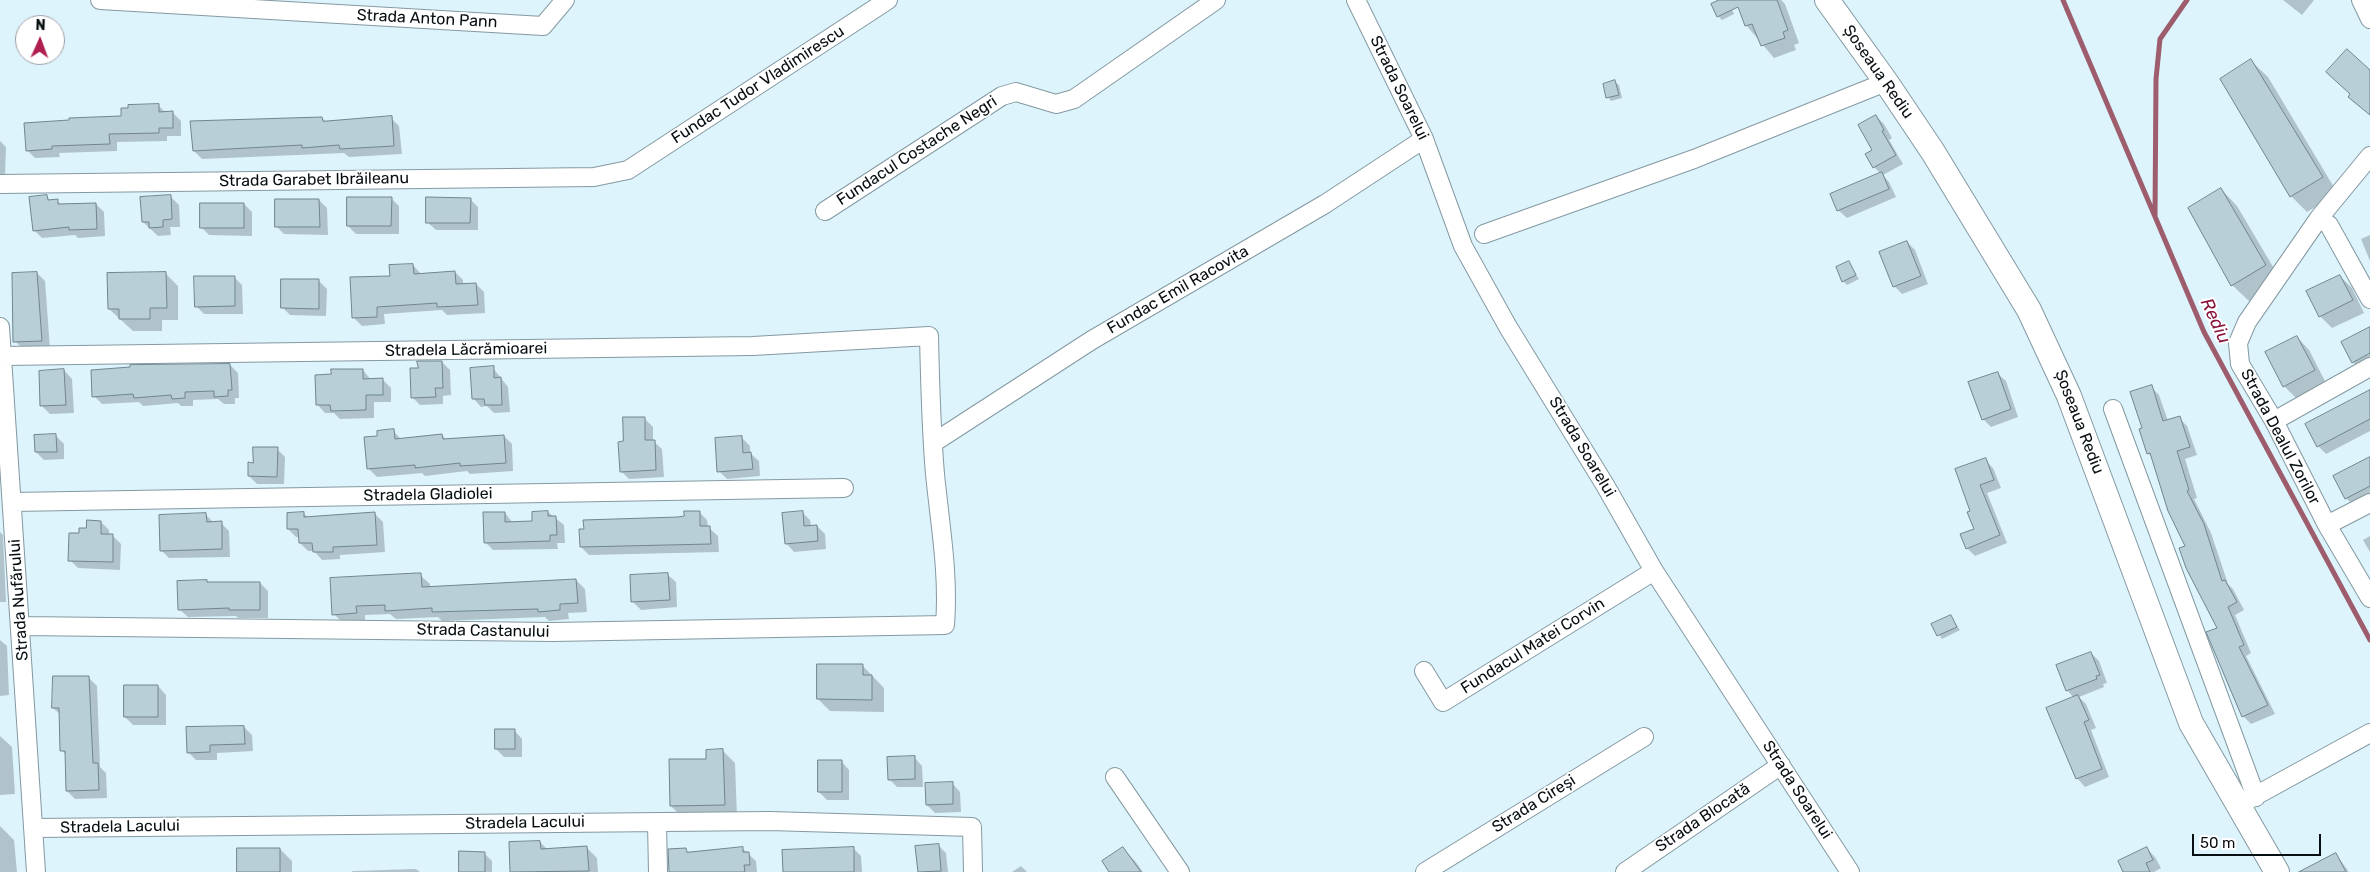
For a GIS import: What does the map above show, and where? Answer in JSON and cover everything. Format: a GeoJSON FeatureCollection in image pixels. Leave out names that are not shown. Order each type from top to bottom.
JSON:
{"type":"FeatureCollection","features":[{"type":"Feature","properties":{"kind":"main road","name":"Șoseaua Rediu"},"geometry":{"type":"LineString","coordinates":[[1827,0],[1933,152],[2028,310],[2056,365],[2092,454],[2190,723],[2247,800],[2277,872]]}},
{"type":"Feature","properties":{"kind":"street","name":"Strada Anton Pann"},"geometry":{"type":"LineString","coordinates":[[100,0],[543,26],[565,0]]}},
{"type":"Feature","properties":{"kind":"street","name":"Fundac Tudor Vladimirescu"},"geometry":{"type":"LineString","coordinates":[[628,170],[888,0]]}},
{"type":"Feature","properties":{"kind":"street","name":"Fundacul Costache Negri"},"geometry":{"type":"LineString","coordinates":[[826,211],[1002,96],[1016,92],[1056,104],[1074,99],[1216,0]]}},
{"type":"Feature","properties":{"kind":"street","name":"Strada Soarelui"},"geometry":{"type":"LineString","coordinates":[[1356,0],[1424,139],[1463,246],[1508,327],[1605,485],[1654,571],[1850,872]]}},
{"type":"Feature","properties":{"kind":"street"},"geometry":{"type":"LineString","coordinates":[[2361,0],[2370,18]]}},
{"type":"Feature","properties":{"kind":"street"},"geometry":{"type":"LineString","coordinates":[[1484,234],[1694,159],[1886,82]]}},
{"type":"Feature","properties":{"kind":"street","name":"Fundac Emil Racovita"},"geometry":{"type":"LineString","coordinates":[[933,443],[1092,340],[1324,204],[1424,139]]}},
{"type":"Feature","properties":{"kind":"street","name":"Strada Dealul Zorilor"},"geometry":{"type":"LineString","coordinates":[[2370,156],[2319,218],[2247,322],[2238,343],[2240,364],[2274,420],[2327,526],[2370,598]]}},
{"type":"Feature","properties":{"kind":"street","name":"Strada Garabet Ibrăileanu"},"geometry":{"type":"LineString","coordinates":[[0,184],[594,177],[628,170]]}},
{"type":"Feature","properties":{"kind":"street"},"geometry":{"type":"LineString","coordinates":[[2319,218],[2330,225],[2370,299]]}},
{"type":"Feature","properties":{"kind":"street","name":"Strada Nufărului"},"geometry":{"type":"LineString","coordinates":[[0,327],[5,482],[12,502],[36,872]]}},
{"type":"Feature","properties":{"kind":"street","name":"Stradela Lăcrămioarei"},"geometry":{"type":"LineString","coordinates":[[2,356],[744,346],[929,336],[933,443]]}},
{"type":"Feature","properties":{"kind":"street"},"geometry":{"type":"LineString","coordinates":[[2274,420],[2370,367]]}},
{"type":"Feature","properties":{"kind":"street"},"geometry":{"type":"LineString","coordinates":[[2113,409],[2247,800],[2370,733]]}},
{"type":"Feature","properties":{"kind":"street","name":"Strada Castanului"},"geometry":{"type":"LineString","coordinates":[[21,626],[552,632],[945,625],[947,594],[945,556],[933,443]]}},
{"type":"Feature","properties":{"kind":"street","name":"Stradela Gladiolei"},"geometry":{"type":"LineString","coordinates":[[12,502],[844,488]]}},
{"type":"Feature","properties":{"kind":"street"},"geometry":{"type":"LineString","coordinates":[[2327,526],[2370,503]]}},
{"type":"Feature","properties":{"kind":"street","name":"Fundacul Matei Corvin"},"geometry":{"type":"LineString","coordinates":[[1424,671],[1443,702],[1654,571]]}},
{"type":"Feature","properties":{"kind":"street","name":"Strada Cireși"},"geometry":{"type":"LineString","coordinates":[[1424,872],[1644,737]]}},
{"type":"Feature","properties":{"kind":"street","name":"Strada Blocată"},"geometry":{"type":"LineString","coordinates":[[1624,872],[1782,765]]}},
{"type":"Feature","properties":{"kind":"street"},"geometry":{"type":"LineString","coordinates":[[1115,777],[1180,872]]}},
{"type":"Feature","properties":{"kind":"street","name":"Stradela Lacului"},"geometry":{"type":"LineString","coordinates":[[33,828],[770,821],[972,827],[973,872]]}},
{"type":"Feature","properties":{"kind":"street"},"geometry":{"type":"LineString","coordinates":[[657,822],[658,872]]}},
{"type":"Feature","properties":{"kind":"building"},"geometry":{"type":"Polygon","coordinates":[[[1719,0],[1777,0],[1788,30],[1783,32],[1785,38],[1761,46],[1752,24],[1745,26],[1738,7],[1717,17],[1711,4],[1719,0]]]}},
{"type":"Feature","properties":{"kind":"building"},"geometry":{"type":"Polygon","coordinates":[[[2347,49],[2370,70],[2370,115],[2348,97],[2350,94],[2326,72],[2347,49]]]}},
{"type":"Feature","properties":{"kind":"building"},"geometry":{"type":"Polygon","coordinates":[[[2251,59],[2323,177],[2290,197],[2220,79],[2251,59]]]}},
{"type":"Feature","properties":{"kind":"building"},"geometry":{"type":"Polygon","coordinates":[[[1615,80],[1619,95],[1606,98],[1603,84],[1615,80]]]}},
{"type":"Feature","properties":{"kind":"building"},"geometry":{"type":"Polygon","coordinates":[[[159,104],[159,112],[173,111],[173,128],[159,128],[159,133],[109,134],[110,144],[52,146],[52,149],[26,151],[24,123],[69,120],[69,118],[121,116],[121,108],[128,108],[128,105],[159,104]]]}},
{"type":"Feature","properties":{"kind":"building"},"geometry":{"type":"Polygon","coordinates":[[[1876,115],[1884,130],[1882,131],[1896,155],[1873,168],[1865,154],[1872,150],[1858,125],[1876,115]]]}},
{"type":"Feature","properties":{"kind":"building"},"geometry":{"type":"Polygon","coordinates":[[[392,116],[394,146],[340,149],[339,145],[302,148],[302,145],[193,151],[190,121],[322,117],[323,121],[392,116]]]}},
{"type":"Feature","properties":{"kind":"building"},"geometry":{"type":"Polygon","coordinates":[[[1882,172],[1889,189],[1837,211],[1830,194],[1882,172]]]}},
{"type":"Feature","properties":{"kind":"building"},"geometry":{"type":"Polygon","coordinates":[[[2221,188],[2266,265],[2231,286],[2188,208],[2221,188]]]}},
{"type":"Feature","properties":{"kind":"building"},"geometry":{"type":"Polygon","coordinates":[[[47,195],[48,200],[58,199],[58,204],[96,203],[97,229],[69,230],[69,227],[33,231],[29,197],[47,195]]]}},
{"type":"Feature","properties":{"kind":"building"},"geometry":{"type":"Polygon","coordinates":[[[171,195],[172,219],[163,220],[163,227],[149,228],[149,222],[142,222],[140,197],[171,195]]]}},
{"type":"Feature","properties":{"kind":"building"},"geometry":{"type":"Polygon","coordinates":[[[347,197],[392,197],[391,226],[347,226],[347,197]]]}},
{"type":"Feature","properties":{"kind":"building"},"geometry":{"type":"Polygon","coordinates":[[[426,197],[471,198],[470,223],[426,223],[426,197]]]}},
{"type":"Feature","properties":{"kind":"building"},"geometry":{"type":"Polygon","coordinates":[[[275,199],[319,199],[320,227],[275,227],[275,199]]]}},
{"type":"Feature","properties":{"kind":"building"},"geometry":{"type":"Polygon","coordinates":[[[200,203],[244,203],[244,228],[200,228],[200,203]]]}},
{"type":"Feature","properties":{"kind":"building"},"geometry":{"type":"Polygon","coordinates":[[[1907,241],[1921,276],[1893,287],[1879,252],[1907,241]]]}},
{"type":"Feature","properties":{"kind":"building"},"geometry":{"type":"Polygon","coordinates":[[[1849,261],[1856,275],[1842,282],[1836,267],[1849,261]]]}},
{"type":"Feature","properties":{"kind":"building"},"geometry":{"type":"Polygon","coordinates":[[[413,264],[414,274],[455,271],[456,284],[476,283],[478,305],[437,307],[437,303],[377,307],[377,317],[352,318],[350,277],[390,276],[389,265],[413,264]]]}},
{"type":"Feature","properties":{"kind":"building"},"geometry":{"type":"Polygon","coordinates":[[[37,272],[42,341],[13,342],[12,273],[37,272]]]}},
{"type":"Feature","properties":{"kind":"building"},"geometry":{"type":"Polygon","coordinates":[[[166,272],[167,308],[150,308],[150,319],[119,319],[119,309],[108,309],[107,273],[166,272]]]}},
{"type":"Feature","properties":{"kind":"building"},"geometry":{"type":"Polygon","coordinates":[[[2340,275],[2353,300],[2319,317],[2306,291],[2340,275]]]}},
{"type":"Feature","properties":{"kind":"building"},"geometry":{"type":"Polygon","coordinates":[[[194,276],[235,276],[235,306],[195,307],[194,276]]]}},
{"type":"Feature","properties":{"kind":"building"},"geometry":{"type":"Polygon","coordinates":[[[281,279],[319,279],[319,309],[281,308],[281,279]]]}},
{"type":"Feature","properties":{"kind":"building"},"geometry":{"type":"Polygon","coordinates":[[[2370,327],[2370,353],[2352,363],[2341,342],[2370,327]]]}},
{"type":"Feature","properties":{"kind":"building"},"geometry":{"type":"Polygon","coordinates":[[[2297,336],[2315,370],[2283,387],[2265,352],[2297,336]]]}},
{"type":"Feature","properties":{"kind":"building"},"geometry":{"type":"Polygon","coordinates":[[[417,361],[442,361],[443,388],[435,388],[436,397],[411,398],[410,368],[418,368],[417,361]]]}},
{"type":"Feature","properties":{"kind":"building"},"geometry":{"type":"Polygon","coordinates":[[[230,364],[232,390],[228,390],[228,396],[214,397],[214,391],[185,392],[185,398],[172,399],[171,395],[134,398],[133,394],[92,397],[91,370],[130,367],[130,365],[230,364]]]}},
{"type":"Feature","properties":{"kind":"building"},"geometry":{"type":"Polygon","coordinates":[[[494,366],[494,378],[501,377],[502,405],[485,405],[484,399],[472,399],[470,368],[494,366]]]}},
{"type":"Feature","properties":{"kind":"building"},"geometry":{"type":"Polygon","coordinates":[[[64,369],[66,405],[40,406],[39,371],[64,369]]]}},
{"type":"Feature","properties":{"kind":"building"},"geometry":{"type":"Polygon","coordinates":[[[331,369],[363,369],[363,379],[383,378],[383,395],[366,395],[366,410],[331,411],[330,405],[316,405],[315,375],[331,374],[331,369]]]}},
{"type":"Feature","properties":{"kind":"building"},"geometry":{"type":"Polygon","coordinates":[[[1998,372],[2011,409],[1982,420],[1968,382],[1998,372]]]}},
{"type":"Feature","properties":{"kind":"building"},"geometry":{"type":"Polygon","coordinates":[[[2152,385],[2163,421],[2180,416],[2190,447],[2177,451],[2189,490],[2187,491],[2204,524],[2222,581],[2225,580],[2237,602],[2228,607],[2244,645],[2239,647],[2268,705],[2242,717],[2206,632],[2217,628],[2186,568],[2179,548],[2185,546],[2168,511],[2150,453],[2147,454],[2139,429],[2142,428],[2130,392],[2152,385]]]}},
{"type":"Feature","properties":{"kind":"building"},"geometry":{"type":"Polygon","coordinates":[[[2370,390],[2370,419],[2317,447],[2305,424],[2370,390]]]}},
{"type":"Feature","properties":{"kind":"building"},"geometry":{"type":"Polygon","coordinates":[[[623,417],[645,417],[645,440],[655,440],[656,470],[620,472],[618,442],[623,441],[623,417]]]}},
{"type":"Feature","properties":{"kind":"building"},"geometry":{"type":"Polygon","coordinates":[[[394,429],[395,439],[442,434],[443,439],[504,435],[506,463],[460,466],[460,463],[415,468],[415,465],[367,469],[364,437],[377,436],[377,431],[394,429]]]}},
{"type":"Feature","properties":{"kind":"building"},"geometry":{"type":"Polygon","coordinates":[[[56,434],[57,452],[35,452],[34,435],[56,434]]]}},
{"type":"Feature","properties":{"kind":"building"},"geometry":{"type":"Polygon","coordinates":[[[742,436],[743,453],[751,452],[753,469],[717,472],[715,438],[742,436]]]}},
{"type":"Feature","properties":{"kind":"building"},"geometry":{"type":"Polygon","coordinates":[[[253,447],[278,447],[277,477],[248,476],[248,462],[253,463],[253,447]]]}},
{"type":"Feature","properties":{"kind":"building"},"geometry":{"type":"Polygon","coordinates":[[[2370,457],[2370,486],[2345,499],[2333,476],[2370,457]]]}},
{"type":"Feature","properties":{"kind":"building"},"geometry":{"type":"Polygon","coordinates":[[[1986,458],[1994,480],[1980,485],[2000,535],[1966,549],[1960,534],[1974,529],[1967,512],[1970,511],[1955,469],[1986,458]]]}},
{"type":"Feature","properties":{"kind":"building"},"geometry":{"type":"Polygon","coordinates":[[[548,511],[548,516],[556,516],[557,535],[550,535],[550,541],[484,543],[483,512],[505,512],[505,522],[532,521],[532,512],[548,511]]]}},
{"type":"Feature","properties":{"kind":"building"},"geometry":{"type":"Polygon","coordinates":[[[684,511],[700,511],[700,526],[710,526],[711,544],[580,547],[579,529],[584,529],[583,520],[678,517],[684,516],[684,511]]]}},
{"type":"Feature","properties":{"kind":"building"},"geometry":{"type":"Polygon","coordinates":[[[803,511],[804,526],[817,525],[818,541],[785,544],[782,513],[803,511]]]}},
{"type":"Feature","properties":{"kind":"building"},"geometry":{"type":"Polygon","coordinates":[[[304,512],[304,517],[375,512],[377,545],[333,547],[333,552],[313,552],[312,543],[299,543],[298,529],[287,529],[287,513],[304,512]]]}},
{"type":"Feature","properties":{"kind":"building"},"geometry":{"type":"Polygon","coordinates":[[[206,513],[207,522],[222,521],[222,549],[160,551],[159,515],[206,513]]]}},
{"type":"Feature","properties":{"kind":"building"},"geometry":{"type":"Polygon","coordinates":[[[87,520],[101,521],[101,534],[113,534],[113,562],[68,561],[69,533],[79,533],[79,528],[86,528],[87,520]]]}},
{"type":"Feature","properties":{"kind":"building"},"geometry":{"type":"Polygon","coordinates":[[[421,573],[422,587],[576,579],[578,603],[560,604],[560,610],[538,612],[538,609],[432,612],[432,608],[385,611],[385,605],[356,606],[357,613],[332,615],[330,578],[421,573]]]}},
{"type":"Feature","properties":{"kind":"building"},"geometry":{"type":"Polygon","coordinates":[[[668,573],[670,600],[631,602],[630,575],[668,573]]]}},
{"type":"Feature","properties":{"kind":"building"},"geometry":{"type":"Polygon","coordinates":[[[207,580],[207,582],[260,582],[260,610],[229,610],[229,608],[178,610],[177,581],[207,580]]]}},
{"type":"Feature","properties":{"kind":"building"},"geometry":{"type":"Polygon","coordinates":[[[1951,615],[1957,627],[1937,636],[1931,624],[1951,615]]]}},
{"type":"Feature","properties":{"kind":"building"},"geometry":{"type":"Polygon","coordinates":[[[2091,652],[2100,675],[2096,676],[2097,679],[2066,691],[2056,665],[2091,652]]]}},
{"type":"Feature","properties":{"kind":"building"},"geometry":{"type":"Polygon","coordinates":[[[817,664],[863,664],[863,675],[872,675],[872,700],[817,699],[817,664]]]}},
{"type":"Feature","properties":{"kind":"building"},"geometry":{"type":"Polygon","coordinates":[[[53,676],[89,676],[93,763],[98,763],[99,790],[66,791],[65,751],[60,751],[59,708],[52,708],[53,676]]]}},
{"type":"Feature","properties":{"kind":"building"},"geometry":{"type":"Polygon","coordinates":[[[124,685],[158,685],[158,717],[124,717],[124,685]]]}},
{"type":"Feature","properties":{"kind":"building"},"geometry":{"type":"Polygon","coordinates":[[[2078,695],[2089,720],[2084,722],[2102,769],[2076,779],[2046,708],[2078,695]]]}},
{"type":"Feature","properties":{"kind":"building"},"geometry":{"type":"Polygon","coordinates":[[[244,726],[245,744],[210,745],[210,752],[187,753],[186,727],[244,726]]]}},
{"type":"Feature","properties":{"kind":"building"},"geometry":{"type":"Polygon","coordinates":[[[495,729],[515,729],[515,749],[495,749],[495,729]]]}},
{"type":"Feature","properties":{"kind":"building"},"geometry":{"type":"Polygon","coordinates":[[[723,749],[725,805],[670,806],[669,759],[706,759],[706,750],[723,749]]]}},
{"type":"Feature","properties":{"kind":"building"},"geometry":{"type":"Polygon","coordinates":[[[915,756],[915,779],[888,780],[887,757],[915,756]]]}},
{"type":"Feature","properties":{"kind":"building"},"geometry":{"type":"Polygon","coordinates":[[[818,760],[842,760],[842,792],[818,792],[818,760]]]}},
{"type":"Feature","properties":{"kind":"building"},"geometry":{"type":"Polygon","coordinates":[[[953,782],[953,804],[926,805],[925,783],[953,782]]]}},
{"type":"Feature","properties":{"kind":"building"},"geometry":{"type":"Polygon","coordinates":[[[540,841],[541,849],[587,846],[589,871],[510,872],[509,842],[540,841]]]}},
{"type":"Feature","properties":{"kind":"building"},"geometry":{"type":"Polygon","coordinates":[[[939,844],[941,871],[918,872],[915,846],[939,844]]]}},
{"type":"Feature","properties":{"kind":"building"},"geometry":{"type":"Polygon","coordinates":[[[743,847],[743,852],[749,852],[750,865],[744,865],[745,872],[669,872],[668,849],[686,848],[687,852],[743,847]]]}},
{"type":"Feature","properties":{"kind":"building"},"geometry":{"type":"Polygon","coordinates":[[[854,847],[854,872],[783,872],[782,850],[854,847]]]}},
{"type":"Feature","properties":{"kind":"building"},"geometry":{"type":"Polygon","coordinates":[[[1123,847],[1141,872],[1109,872],[1102,861],[1123,847]]]}},
{"type":"Feature","properties":{"kind":"building"},"geometry":{"type":"Polygon","coordinates":[[[2147,847],[2153,860],[2146,863],[2150,872],[2123,872],[2118,861],[2147,847]]]}},
{"type":"Feature","properties":{"kind":"building"},"geometry":{"type":"Polygon","coordinates":[[[237,848],[280,848],[280,872],[237,872],[237,848]]]}},
{"type":"Feature","properties":{"kind":"building"},"geometry":{"type":"Polygon","coordinates":[[[459,851],[485,852],[485,872],[459,872],[459,851]]]}},
{"type":"Feature","properties":{"kind":"building"},"geometry":{"type":"Polygon","coordinates":[[[2336,853],[2346,872],[2299,872],[2336,853]]]}},
{"type":"Feature","properties":{"kind":"waterway","name":"Rediu"},"geometry":{"type":"LineString","coordinates":[[2063,0],[2204,332],[2370,640]]}},
{"type":"Feature","properties":{"kind":"waterway"},"geometry":{"type":"LineString","coordinates":[[2155,216],[2156,79],[2160,39],[2187,0]]}}]}
